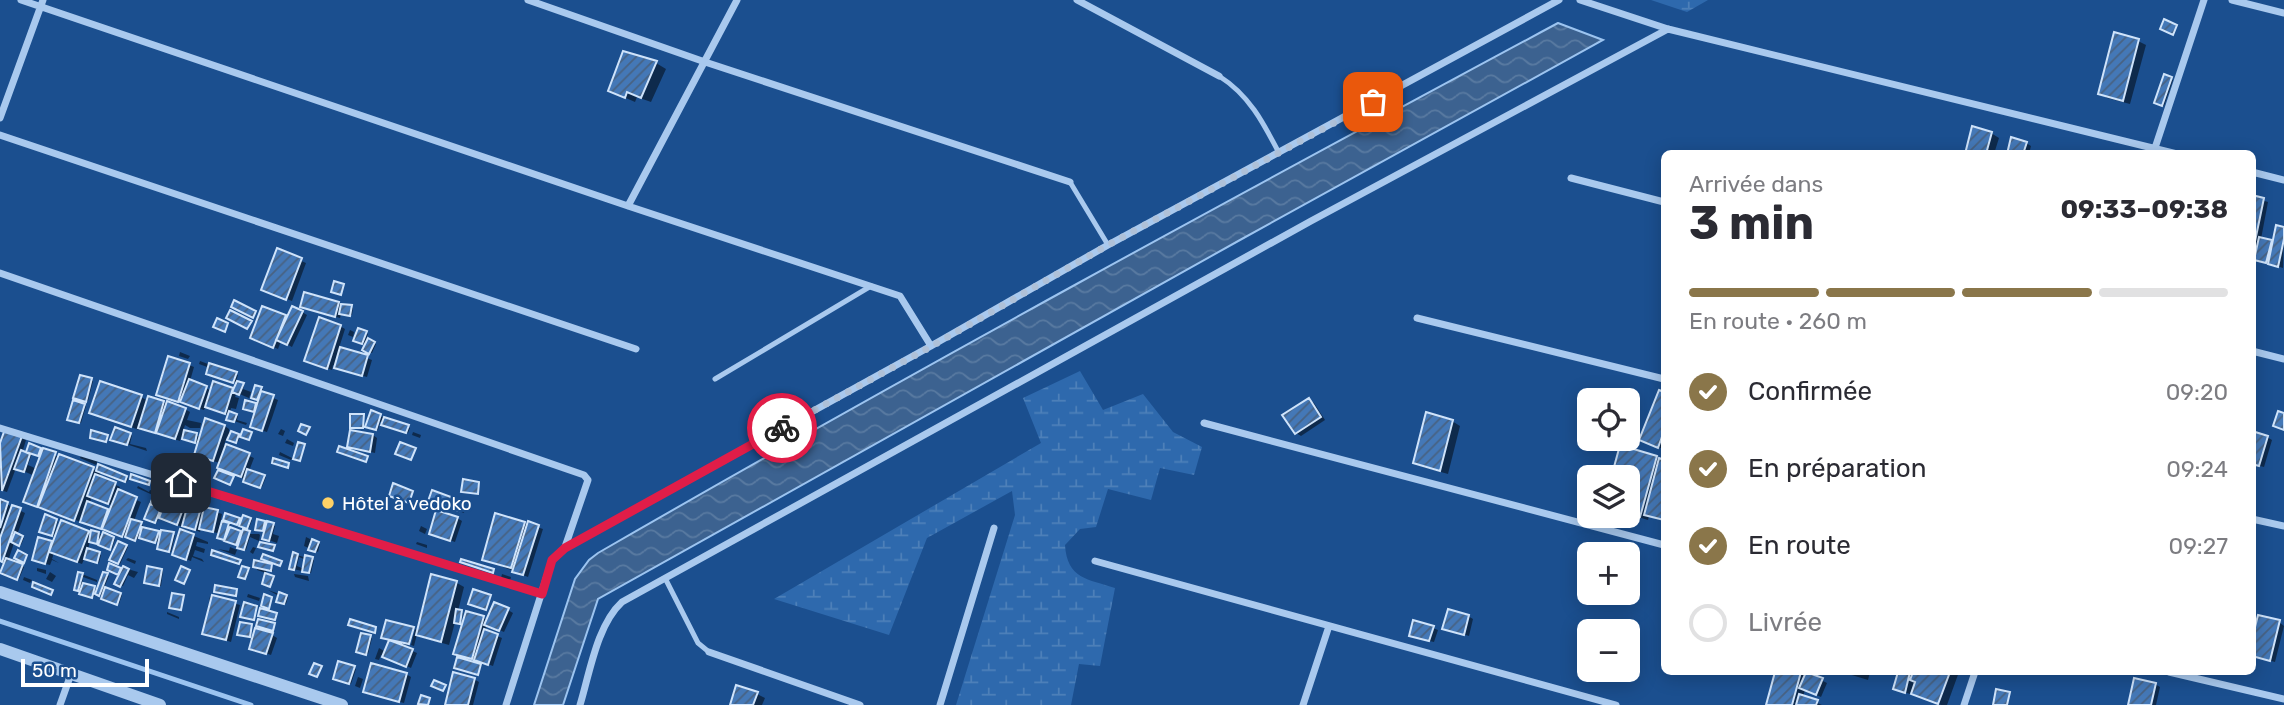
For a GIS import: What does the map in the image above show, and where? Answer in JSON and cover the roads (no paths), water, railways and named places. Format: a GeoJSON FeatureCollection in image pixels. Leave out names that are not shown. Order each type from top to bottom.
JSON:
{"type":"FeatureCollection","features":[{"type":"Feature","properties":{"kind":"street"},"geometry":{"type":"LineString","coordinates":[[21,0],[42,4],[628,206],[900,296],[932,346]]}},
{"type":"Feature","properties":{"kind":"street"},"geometry":{"type":"LineString","coordinates":[[528,0],[705,62],[1070,182]]}},
{"type":"Feature","properties":{"kind":"street"},"geometry":{"type":"LineString","coordinates":[[628,206],[737,0]]}},
{"type":"Feature","properties":{"kind":"street"},"geometry":{"type":"LineString","coordinates":[[1077,0],[1219,76]]}},
{"type":"Feature","properties":{"kind":"street"},"geometry":{"type":"LineString","coordinates":[[506,705],[552,560],[565,548],[932,346],[1108,245],[1559,0]]}},
{"type":"Feature","properties":{"kind":"street"},"geometry":{"type":"LineString","coordinates":[[1580,0],[1668,29],[2150,150]]}},
{"type":"Feature","properties":{"kind":"street"},"geometry":{"type":"LineString","coordinates":[[2154,150],[2204,0]]}},
{"type":"Feature","properties":{"kind":"street"},"geometry":{"type":"LineString","coordinates":[[2232,0],[2284,13]]}},
{"type":"Feature","properties":{"kind":"street"},"geometry":{"type":"LineString","coordinates":[[0,118],[42,4]]}},
{"type":"Feature","properties":{"kind":"street"},"geometry":{"type":"LineString","coordinates":[[580,705],[605,624],[622,602],[1311,221],[1668,29]]}},
{"type":"Feature","properties":{"kind":"street"},"geometry":{"type":"LineString","coordinates":[[0,135],[636,349]]}},
{"type":"Feature","properties":{"kind":"street"},"geometry":{"type":"LineString","coordinates":[[2256,173],[2284,180]]}},
{"type":"Feature","properties":{"kind":"street"},"geometry":{"type":"LineString","coordinates":[[1571,178],[1661,201]]}},
{"type":"Feature","properties":{"kind":"street"},"geometry":{"type":"LineString","coordinates":[[0,273],[584,475],[588,480],[565,548]]}},
{"type":"Feature","properties":{"kind":"street"},"geometry":{"type":"LineString","coordinates":[[1417,318],[1661,378]]}},
{"type":"Feature","properties":{"kind":"street"},"geometry":{"type":"LineString","coordinates":[[2256,352],[2284,359]]}},
{"type":"Feature","properties":{"kind":"street"},"geometry":{"type":"LineString","coordinates":[[1204,423],[1661,543]]}},
{"type":"Feature","properties":{"kind":"street"},"geometry":{"type":"LineString","coordinates":[[0,428],[542,594]]}},
{"type":"Feature","properties":{"kind":"street"},"geometry":{"type":"LineString","coordinates":[[2256,520],[2284,526]]}},
{"type":"Feature","properties":{"kind":"street"},"geometry":{"type":"LineString","coordinates":[[940,705],[994,528]]}},
{"type":"Feature","properties":{"kind":"street"},"geometry":{"type":"LineString","coordinates":[[1096,561],[1616,705]]}},
{"type":"Feature","properties":{"kind":"street"},"geometry":{"type":"LineString","coordinates":[[0,592],[342,705]]}},
{"type":"Feature","properties":{"kind":"street"},"geometry":{"type":"LineString","coordinates":[[1303,705],[1329,626]]}},
{"type":"Feature","properties":{"kind":"street"},"geometry":{"type":"LineString","coordinates":[[0,649],[160,705]]}},
{"type":"Feature","properties":{"kind":"street"},"geometry":{"type":"LineString","coordinates":[[709,652],[860,705]]}},
{"type":"Feature","properties":{"kind":"street"},"geometry":{"type":"LineString","coordinates":[[60,705],[71,674]]}},
{"type":"Feature","properties":{"kind":"street"},"geometry":{"type":"LineString","coordinates":[[1964,705],[1974,675]]}},
{"type":"Feature","properties":{"kind":"street"},"geometry":{"type":"LineString","coordinates":[[2182,675],[2284,699]]}},
{"type":"Feature","properties":{"kind":"lane"},"geometry":{"type":"LineString","coordinates":[[1219,76],[1233,85],[1257,111],[1279,153]]}},
{"type":"Feature","properties":{"kind":"lane"},"geometry":{"type":"LineString","coordinates":[[1070,182],[1108,245]]}},
{"type":"Feature","properties":{"kind":"lane"},"geometry":{"type":"LineString","coordinates":[[715,379],[871,286]]}},
{"type":"Feature","properties":{"kind":"lane"},"geometry":{"type":"LineString","coordinates":[[665,578],[698,643],[709,652]]}},
{"type":"Feature","properties":{"kind":"water"},"geometry":{"type":"Polygon","coordinates":[[[1558,23],[1603,40],[598,599],[563,705],[534,705],[575,579],[589,560],[598,553],[1076,284],[1558,23]]]}},
{"type":"Feature","properties":{"kind":"waterway"},"geometry":{"type":"LineString","coordinates":[[0,621],[251,705]]}},
{"type":"Feature","properties":{"kind":"place","name":"Hôtel à vedoko"},"geometry":{"type":"Point","coordinates":[328,503]}}]}
